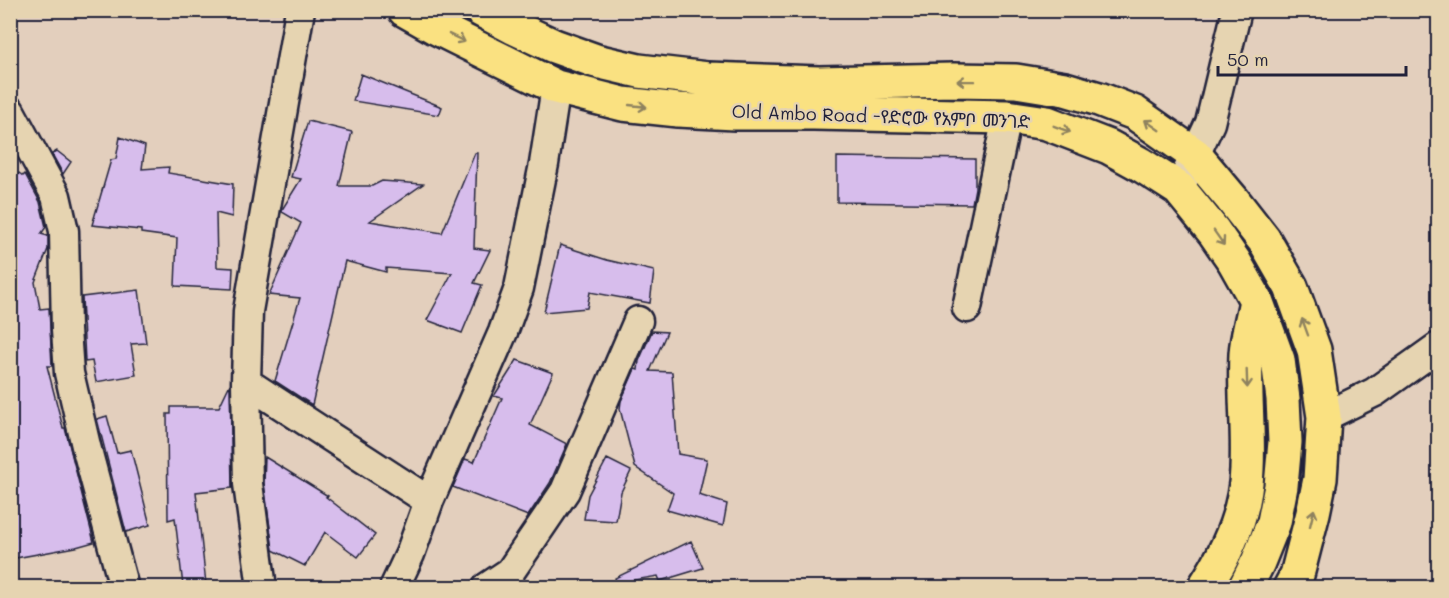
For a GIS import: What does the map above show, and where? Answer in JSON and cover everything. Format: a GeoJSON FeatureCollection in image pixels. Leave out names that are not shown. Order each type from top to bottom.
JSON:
{"type":"FeatureCollection","features":[{"type":"Feature","properties":{"kind":"main road","name":"Old Ambo Road -የድሮው የአምቦ መንገድ"},"geometry":{"type":"LineString","coordinates":[[405,10],[556,87],[622,104],[735,113],[1007,117],[1047,123],[1109,147],[1179,189],[1214,231],[1234,261],[1256,300],[1278,360],[1285,442],[1281,486],[1274,522],[1245,588]]}},
{"type":"Feature","properties":{"kind":"main road","name":"Old Ambo Road -የድሮው የአምቦ መንገድ"},"geometry":{"type":"LineString","coordinates":[[480,10],[554,46],[596,61],[639,71],[708,79],[819,83],[1016,81],[1065,89],[1136,113],[1195,155],[1264,240],[1291,287],[1314,350],[1324,417],[1320,479],[1295,583]]}},
{"type":"Feature","properties":{"kind":"main road"},"geometry":{"type":"LineString","coordinates":[[1204,588],[1225,551],[1240,514],[1247,471],[1246,352],[1256,300]]}},
{"type":"Feature","properties":{"kind":"street"},"geometry":{"type":"LineString","coordinates":[[262,588],[248,484],[246,382],[248,311],[300,10]]}},
{"type":"Feature","properties":{"kind":"street"},"geometry":{"type":"LineString","coordinates":[[1179,189],[1210,123],[1237,10]]}},
{"type":"Feature","properties":{"kind":"street"},"geometry":{"type":"LineString","coordinates":[[394,588],[410,554],[429,501],[503,332],[519,288],[544,164],[556,87]]}},
{"type":"Feature","properties":{"kind":"street"},"geometry":{"type":"LineString","coordinates":[[10,111],[56,196],[64,231],[69,373],[124,588]]}},
{"type":"Feature","properties":{"kind":"street"},"geometry":{"type":"LineString","coordinates":[[967,308],[1007,117]]}},
{"type":"Feature","properties":{"kind":"street"},"geometry":{"type":"LineString","coordinates":[[486,588],[510,572],[565,491],[638,321]]}},
{"type":"Feature","properties":{"kind":"street"},"geometry":{"type":"LineString","coordinates":[[1324,417],[1375,392],[1438,347]]}},
{"type":"Feature","properties":{"kind":"street"},"geometry":{"type":"LineString","coordinates":[[246,382],[429,501]]}},
{"type":"Feature","properties":{"kind":"building"},"geometry":{"type":"Polygon","coordinates":[[[361,74],[442,107],[439,115],[353,101],[361,74]]]}},
{"type":"Feature","properties":{"kind":"building"},"geometry":{"type":"Polygon","coordinates":[[[308,121],[352,132],[339,186],[372,186],[382,181],[423,184],[370,221],[442,233],[475,153],[477,153],[474,248],[490,250],[474,283],[482,285],[462,333],[427,320],[452,273],[386,268],[386,272],[345,261],[312,405],[275,381],[300,298],[269,295],[301,223],[282,212],[301,179],[291,177],[308,121]]]}},
{"type":"Feature","properties":{"kind":"building"},"geometry":{"type":"Polygon","coordinates":[[[120,137],[145,146],[142,169],[169,167],[168,173],[233,184],[232,217],[216,213],[217,267],[233,268],[232,289],[175,286],[177,238],[141,233],[141,230],[92,225],[111,160],[116,159],[120,137]]]}},
{"type":"Feature","properties":{"kind":"building"},"geometry":{"type":"Polygon","coordinates":[[[57,151],[71,162],[63,174],[52,154],[57,151]]]}},
{"type":"Feature","properties":{"kind":"building"},"geometry":{"type":"Polygon","coordinates":[[[837,157],[975,159],[975,188],[972,204],[837,202],[837,157]]]}},
{"type":"Feature","properties":{"kind":"building"},"geometry":{"type":"Polygon","coordinates":[[[19,173],[23,176],[25,174],[40,202],[46,227],[41,234],[48,236],[48,249],[35,282],[40,309],[49,308],[52,366],[47,366],[94,542],[10,559],[10,227],[14,218],[10,215],[10,183],[19,173]]]}},
{"type":"Feature","properties":{"kind":"building"},"geometry":{"type":"Polygon","coordinates":[[[560,245],[607,260],[654,271],[650,303],[590,292],[587,308],[544,312],[560,245]]]}},
{"type":"Feature","properties":{"kind":"building"},"geometry":{"type":"Polygon","coordinates":[[[139,290],[146,343],[131,344],[136,375],[96,382],[92,361],[85,362],[82,297],[139,290]]]}},
{"type":"Feature","properties":{"kind":"building"},"geometry":{"type":"Polygon","coordinates":[[[652,331],[667,332],[650,371],[672,372],[678,454],[707,459],[699,495],[727,504],[723,526],[667,510],[673,493],[635,467],[620,409],[621,401],[635,369],[638,370],[639,361],[652,331]]]}},
{"type":"Feature","properties":{"kind":"building"},"geometry":{"type":"Polygon","coordinates":[[[517,360],[553,373],[530,425],[567,444],[550,483],[528,516],[453,487],[465,459],[474,462],[502,398],[494,396],[517,360]]]}},
{"type":"Feature","properties":{"kind":"building"},"geometry":{"type":"Polygon","coordinates":[[[230,384],[232,488],[196,492],[206,584],[183,586],[175,518],[168,520],[167,414],[171,414],[171,407],[219,407],[230,384]]]}},
{"type":"Feature","properties":{"kind":"building"},"geometry":{"type":"Polygon","coordinates":[[[107,416],[117,453],[131,450],[150,525],[126,532],[97,419],[107,416]]]}},
{"type":"Feature","properties":{"kind":"building"},"geometry":{"type":"Polygon","coordinates":[[[265,457],[328,496],[326,497],[375,535],[358,557],[325,532],[305,566],[273,550],[264,483],[265,457]]]}},
{"type":"Feature","properties":{"kind":"building"},"geometry":{"type":"Polygon","coordinates":[[[607,459],[631,471],[621,492],[616,521],[584,519],[588,495],[607,459]]]}},
{"type":"Feature","properties":{"kind":"building"},"geometry":{"type":"Polygon","coordinates":[[[691,541],[703,568],[660,581],[658,576],[617,583],[615,578],[691,541]]]}}]}
